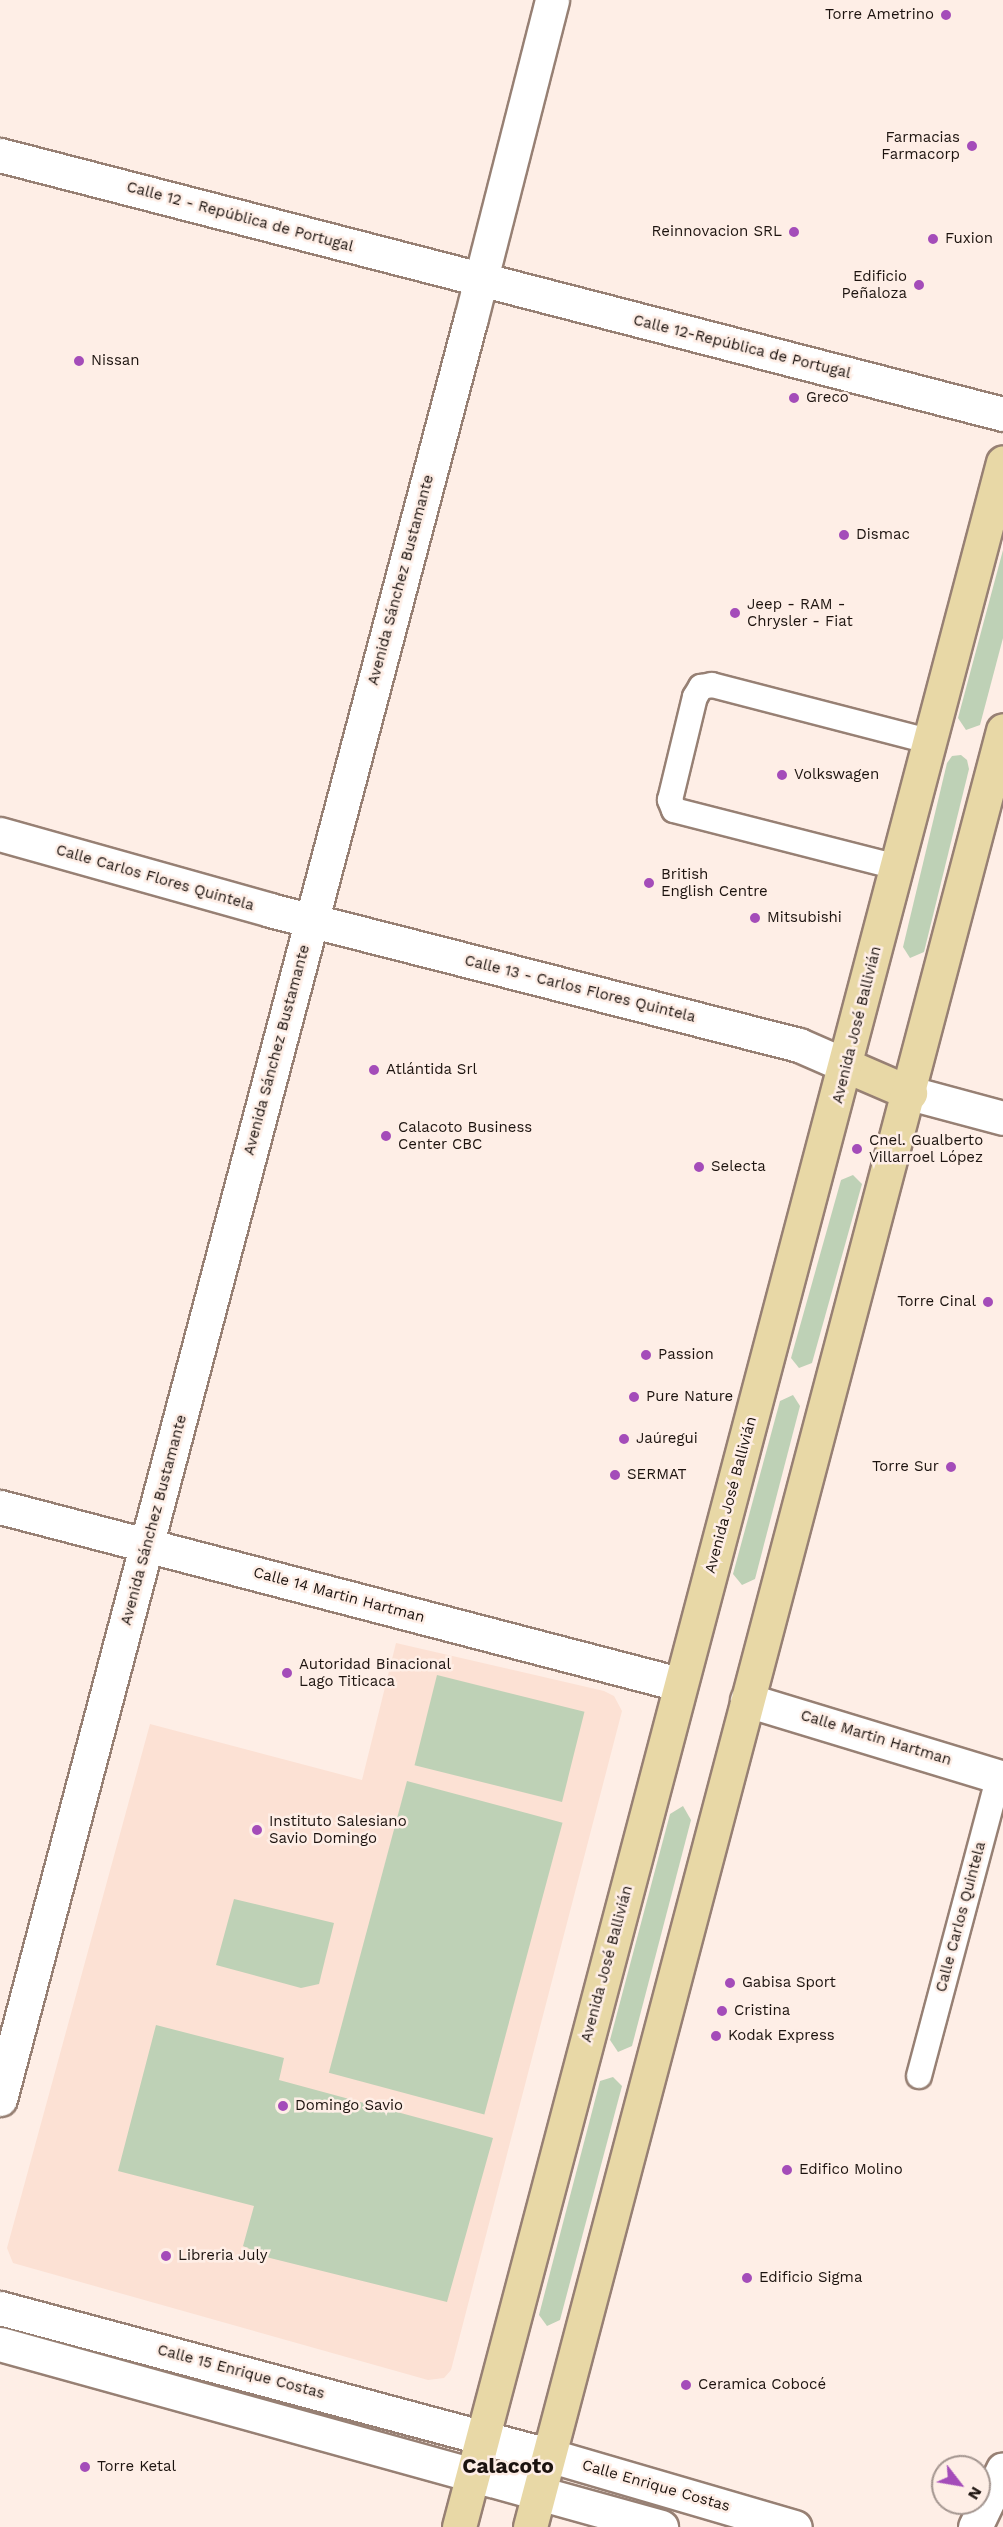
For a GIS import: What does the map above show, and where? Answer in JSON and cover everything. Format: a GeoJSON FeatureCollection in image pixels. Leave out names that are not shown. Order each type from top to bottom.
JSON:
{"type":"FeatureCollection","features":[{"type":"Feature","properties":{"kind":"main road","name":"Avenida José Ballivián"},"geometry":{"type":"LineString","coordinates":[[459,2527],[679,1684],[845,1065],[1003,462]]}},
{"type":"Feature","properties":{"kind":"main road"},"geometry":{"type":"LineString","coordinates":[[530,2527],[747,1700],[910,1093],[1003,730]]}},
{"type":"Feature","properties":{"kind":"main road"},"geometry":{"type":"LineString","coordinates":[[845,1065],[910,1093]]}},
{"type":"Feature","properties":{"kind":"street","name":"Avenida Sánchez Bustamante"},"geometry":{"type":"LineString","coordinates":[[0,2099],[481,279],[552,0]]}},
{"type":"Feature","properties":{"kind":"street","name":"Calle 12 - República de Portugal"},"geometry":{"type":"LineString","coordinates":[[0,155],[481,279]]}},
{"type":"Feature","properties":{"kind":"street","name":"Calle 12-República de Portugal"},"geometry":{"type":"LineString","coordinates":[[481,279],[1003,414]]}},
{"type":"Feature","properties":{"kind":"street","name":"Calle Carlos Flores Quintela"},"geometry":{"type":"LineString","coordinates":[[0,834],[311,920]]}},
{"type":"Feature","properties":{"kind":"street","name":"Calle 13 - Carlos Flores Quintela"},"geometry":{"type":"LineString","coordinates":[[311,920],[799,1045],[845,1065]]}},
{"type":"Feature","properties":{"kind":"street"},"geometry":{"type":"LineString","coordinates":[[910,1093],[1003,1118]]}},
{"type":"Feature","properties":{"kind":"street","name":"Calle 14 Martin Hartman"},"geometry":{"type":"LineString","coordinates":[[0,1507],[679,1684]]}},
{"type":"Feature","properties":{"kind":"street","name":"Calle Martin Hartman"},"geometry":{"type":"LineString","coordinates":[[747,1700],[1002,1771]]}},
{"type":"Feature","properties":{"kind":"street","name":"Calle 15 Enrique Costas"},"geometry":{"type":"LineString","coordinates":[[0,2308],[482,2437]]}},
{"type":"Feature","properties":{"kind":"street"},"geometry":{"type":"LineString","coordinates":[[0,2344],[661,2527]]}},
{"type":"Feature","properties":{"kind":"street","name":"Calle Enrique Costas"},"geometry":{"type":"LineString","coordinates":[[482,2437],[795,2527]]}},
{"type":"Feature","properties":{"kind":"street"},"geometry":{"type":"LineString","coordinates":[[975,2527],[1003,2469]]}},
{"type":"Feature","properties":{"kind":"lane"},"geometry":{"type":"LineString","coordinates":[[897,867],[674,810],[670,800],[695,697],[701,687],[712,685],[929,741]]}},
{"type":"Feature","properties":{"kind":"lane","name":"Calle Carlos Quintela"},"geometry":{"type":"LineString","coordinates":[[919,2076],[1002,1771]]}},
{"type":"Feature","properties":{"kind":"shaded area","name":"Domingo Savio"},"geometry":{"type":"Polygon","coordinates":[[[396,1643],[604,1691],[614,1696],[622,1711],[451,2370],[444,2378],[428,2380],[13,2263],[7,2248],[150,1724],[362,1780],[396,1643]]]}},
{"type":"Feature","properties":{"kind":"green space"},"geometry":{"type":"Polygon","coordinates":[[[1003,550],[1003,638],[980,725],[966,730],[958,718],[1003,550]]]}},
{"type":"Feature","properties":{"kind":"green space"},"geometry":{"type":"Polygon","coordinates":[[[961,755],[967,760],[969,769],[924,952],[910,958],[903,947],[947,763],[952,756],[961,755]]]}},
{"type":"Feature","properties":{"kind":"green space"},"geometry":{"type":"Polygon","coordinates":[[[853,1175],[862,1184],[812,1363],[799,1368],[791,1358],[841,1180],[853,1175]]]}},
{"type":"Feature","properties":{"kind":"green space"},"geometry":{"type":"Polygon","coordinates":[[[793,1395],[800,1406],[755,1579],[742,1585],[733,1574],[780,1401],[793,1395]]]}},
{"type":"Feature","properties":{"kind":"green space"},"geometry":{"type":"Polygon","coordinates":[[[437,1675],[584,1712],[562,1802],[415,1765],[437,1675]]]}},
{"type":"Feature","properties":{"kind":"green space"},"geometry":{"type":"Polygon","coordinates":[[[407,1781],[563,1823],[484,2114],[329,2073],[407,1781]]]}},
{"type":"Feature","properties":{"kind":"green space"},"geometry":{"type":"Polygon","coordinates":[[[683,1806],[691,1820],[632,2046],[618,2052],[610,2040],[670,1814],[683,1806]]]}},
{"type":"Feature","properties":{"kind":"green space"},"geometry":{"type":"Polygon","coordinates":[[[234,1899],[334,1923],[319,1984],[301,1988],[216,1965],[234,1899]]]}},
{"type":"Feature","properties":{"kind":"green space"},"geometry":{"type":"Polygon","coordinates":[[[156,2025],[284,2058],[279,2080],[493,2138],[447,2302],[270,2258],[243,2246],[254,2206],[118,2171],[156,2025]]]}},
{"type":"Feature","properties":{"kind":"green space"},"geometry":{"type":"Polygon","coordinates":[[[613,2077],[622,2086],[560,2320],[547,2326],[539,2315],[600,2081],[613,2077]]]}},
{"type":"Feature","properties":{"kind":"place","name":"Torre Ametrino"},"geometry":{"type":"Point","coordinates":[946,15]}},
{"type":"Feature","properties":{"kind":"place","name":"Farmacias Farmacorp"},"geometry":{"type":"Point","coordinates":[972,146]}},
{"type":"Feature","properties":{"kind":"place","name":"Reinnovacion SRL"},"geometry":{"type":"Point","coordinates":[794,232]}},
{"type":"Feature","properties":{"kind":"place","name":"Fuxion"},"geometry":{"type":"Point","coordinates":[933,239]}},
{"type":"Feature","properties":{"kind":"place","name":"Edificio Peñaloza"},"geometry":{"type":"Point","coordinates":[919,285]}},
{"type":"Feature","properties":{"kind":"place","name":"Nissan"},"geometry":{"type":"Point","coordinates":[79,361]}},
{"type":"Feature","properties":{"kind":"place","name":"Greco"},"geometry":{"type":"Point","coordinates":[794,398]}},
{"type":"Feature","properties":{"kind":"place","name":"Dismac"},"geometry":{"type":"Point","coordinates":[844,535]}},
{"type":"Feature","properties":{"kind":"place","name":"Jeep - RAM - Chrysler - Fiat"},"geometry":{"type":"Point","coordinates":[735,613]}},
{"type":"Feature","properties":{"kind":"place","name":"Volkswagen"},"geometry":{"type":"Point","coordinates":[782,775]}},
{"type":"Feature","properties":{"kind":"place","name":"British English Centre"},"geometry":{"type":"Point","coordinates":[649,883]}},
{"type":"Feature","properties":{"kind":"place","name":"Mitsubishi"},"geometry":{"type":"Point","coordinates":[755,918]}},
{"type":"Feature","properties":{"kind":"place","name":"Atlántida Srl"},"geometry":{"type":"Point","coordinates":[374,1070]}},
{"type":"Feature","properties":{"kind":"place","name":"Calacoto Business Center CBC"},"geometry":{"type":"Point","coordinates":[386,1136]}},
{"type":"Feature","properties":{"kind":"place","name":"Cnel. Gualberto Villarroel López"},"geometry":{"type":"Point","coordinates":[857,1149]}},
{"type":"Feature","properties":{"kind":"place","name":"Selecta"},"geometry":{"type":"Point","coordinates":[699,1167]}},
{"type":"Feature","properties":{"kind":"place","name":"Torre Cinal"},"geometry":{"type":"Point","coordinates":[988,1302]}},
{"type":"Feature","properties":{"kind":"place","name":"Passion"},"geometry":{"type":"Point","coordinates":[646,1355]}},
{"type":"Feature","properties":{"kind":"place","name":"Pure Nature"},"geometry":{"type":"Point","coordinates":[634,1397]}},
{"type":"Feature","properties":{"kind":"place","name":"Jaúregui"},"geometry":{"type":"Point","coordinates":[624,1439]}},
{"type":"Feature","properties":{"kind":"place","name":"Torre Sur"},"geometry":{"type":"Point","coordinates":[951,1467]}},
{"type":"Feature","properties":{"kind":"place","name":"SERMAT"},"geometry":{"type":"Point","coordinates":[615,1475]}},
{"type":"Feature","properties":{"kind":"place","name":"Autoridad Binacional Lago Titicaca"},"geometry":{"type":"Point","coordinates":[287,1673]}},
{"type":"Feature","properties":{"kind":"place","name":"Instituto Salesiano Savio Domingo"},"geometry":{"type":"Point","coordinates":[257,1830]}},
{"type":"Feature","properties":{"kind":"place","name":"Gabisa Sport"},"geometry":{"type":"Point","coordinates":[730,1983]}},
{"type":"Feature","properties":{"kind":"place","name":"Cristina"},"geometry":{"type":"Point","coordinates":[722,2011]}},
{"type":"Feature","properties":{"kind":"place","name":"Kodak Express"},"geometry":{"type":"Point","coordinates":[716,2036]}},
{"type":"Feature","properties":{"kind":"place","name":"Domingo Savio"},"geometry":{"type":"Point","coordinates":[283,2106]}},
{"type":"Feature","properties":{"kind":"place","name":"Edifico Molino"},"geometry":{"type":"Point","coordinates":[787,2170]}},
{"type":"Feature","properties":{"kind":"place","name":"Libreria July"},"geometry":{"type":"Point","coordinates":[166,2256]}},
{"type":"Feature","properties":{"kind":"place","name":"Edificio Sigma"},"geometry":{"type":"Point","coordinates":[747,2278]}},
{"type":"Feature","properties":{"kind":"place","name":"Ceramica Cobocé"},"geometry":{"type":"Point","coordinates":[686,2385]}},
{"type":"Feature","properties":{"kind":"place","name":"Torre Ketal"},"geometry":{"type":"Point","coordinates":[85,2467]}},
{"type":"Feature","properties":{"kind":"district","name":"Calacoto"},"geometry":{"type":"Point","coordinates":[508,2466]}}]}
